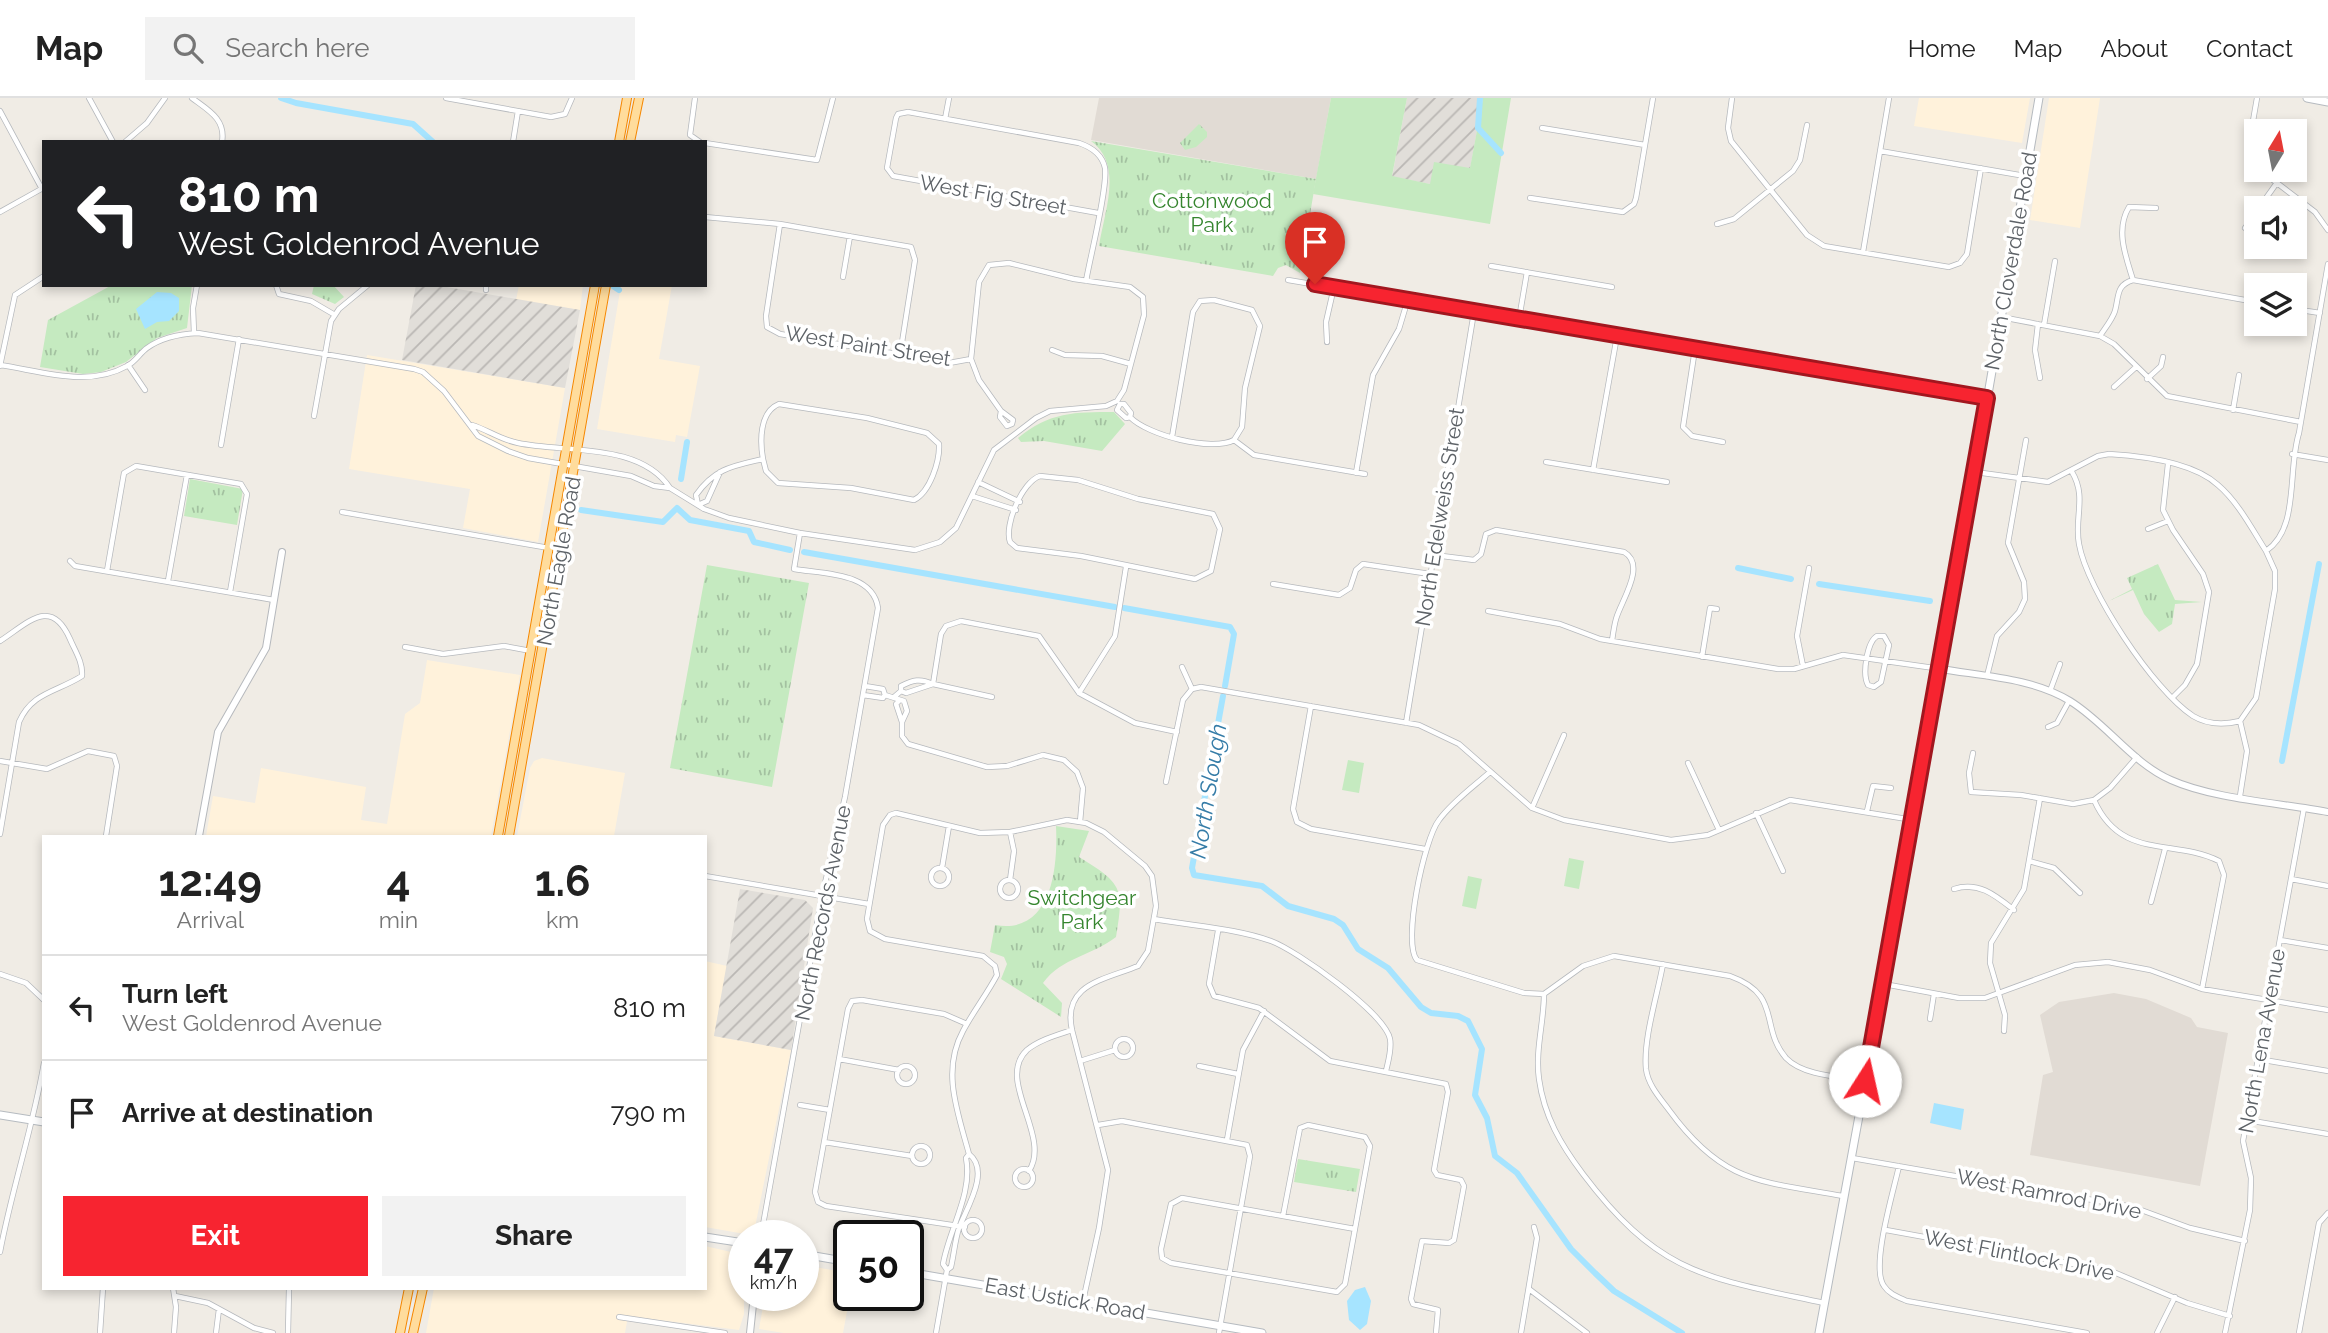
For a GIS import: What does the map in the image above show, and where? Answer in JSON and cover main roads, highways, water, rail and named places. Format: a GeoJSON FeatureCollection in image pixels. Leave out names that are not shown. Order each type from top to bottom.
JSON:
{"type":"FeatureCollection","features":[{"type":"Feature","properties":{"kind":"highway"},"geometry":{"type":"LineString","coordinates":[[619,140],[627,98]]}},
{"type":"Feature","properties":{"kind":"highway"},"geometry":{"type":"LineString","coordinates":[[631,140],[639,98]]}},
{"type":"Feature","properties":{"kind":"highway","name":"North Eagle Road"},"geometry":{"type":"LineString","coordinates":[[498,835],[595,287]]}},
{"type":"Feature","properties":{"kind":"highway","name":"North Eagle Road"},"geometry":{"type":"LineString","coordinates":[[508,835],[606,287]]}},
{"type":"Feature","properties":{"kind":"highway"},"geometry":{"type":"LineString","coordinates":[[508,835],[519,750],[518,730]]}},
{"type":"Feature","properties":{"kind":"highway"},"geometry":{"type":"LineString","coordinates":[[400,1333],[409,1290]]}},
{"type":"Feature","properties":{"kind":"highway"},"geometry":{"type":"LineString","coordinates":[[413,1333],[423,1290]]}},
{"type":"Feature","properties":{"kind":"main road","name":"North Cloverdale Road"},"geometry":{"type":"LineString","coordinates":[[1819,1333],[1941,669],[2039,98]]}},
{"type":"Feature","properties":{"kind":"main road"},"geometry":{"type":"LineString","coordinates":[[2307,98],[2328,102]]}},
{"type":"Feature","properties":{"kind":"main road"},"geometry":{"type":"LineString","coordinates":[[0,1115],[42,1122]]}},
{"type":"Feature","properties":{"kind":"main road"},"geometry":{"type":"LineString","coordinates":[[707,1237],[728,1241]]}},
{"type":"Feature","properties":{"kind":"main road","name":"East Ustick Road"},"geometry":{"type":"LineString","coordinates":[[924,1273],[946,1274],[1220,1329],[1262,1333]]}},
{"type":"Feature","properties":{"kind":"water"},"geometry":{"type":"Polygon","coordinates":[[[157,292],[171,293],[179,298],[179,311],[169,321],[157,322],[145,329],[136,309],[157,292]]]}},
{"type":"Feature","properties":{"kind":"water"},"geometry":{"type":"Polygon","coordinates":[[[1934,1103],[1964,1109],[1961,1130],[1930,1123],[1934,1103]]]}},
{"type":"Feature","properties":{"kind":"water"},"geometry":{"type":"Polygon","coordinates":[[[1365,1287],[1371,1301],[1367,1324],[1360,1330],[1349,1320],[1347,1301],[1355,1290],[1365,1287]]]}},
{"type":"Feature","properties":{"kind":"waterway","name":"North Slough"},"geometry":{"type":"LineString","coordinates":[[281,98],[413,124],[431,140]]}},
{"type":"Feature","properties":{"kind":"waterway"},"geometry":{"type":"LineString","coordinates":[[1480,98],[1478,128],[1501,153]]}},
{"type":"Feature","properties":{"kind":"waterway","name":"North Slough"},"geometry":{"type":"LineString","coordinates":[[614,287],[619,290]]}},
{"type":"Feature","properties":{"kind":"waterway","name":"North Slough"},"geometry":{"type":"LineString","coordinates":[[681,479],[687,442]]}},
{"type":"Feature","properties":{"kind":"waterway","name":"North Slough"},"geometry":{"type":"LineString","coordinates":[[581,510],[663,522],[677,508],[690,520],[749,531],[754,542],[790,550]]}},
{"type":"Feature","properties":{"kind":"waterway","name":"North Slough"},"geometry":{"type":"LineString","coordinates":[[804,552],[1115,607]]}},
{"type":"Feature","properties":{"kind":"waterway"},"geometry":{"type":"LineString","coordinates":[[2282,761],[2319,564]]}},
{"type":"Feature","properties":{"kind":"waterway"},"geometry":{"type":"LineString","coordinates":[[1738,568],[1791,579]]}},
{"type":"Feature","properties":{"kind":"waterway"},"geometry":{"type":"LineString","coordinates":[[1819,584],[1930,601]]}},
{"type":"Feature","properties":{"kind":"waterway","name":"North Slough"},"geometry":{"type":"LineString","coordinates":[[1124,608],[1230,627],[1234,634],[1225,686]]}},
{"type":"Feature","properties":{"kind":"waterway","name":"North Slough"},"geometry":{"type":"LineString","coordinates":[[1223,696],[1192,868],[1194,875],[1262,886],[1288,906],[1334,919],[1343,925],[1358,949],[1388,968],[1421,1007],[1431,1013],[1458,1016],[1468,1021],[1482,1049],[1475,1095],[1487,1118],[1495,1156],[1517,1173],[1571,1249],[1614,1291],[1682,1333]]}},
{"type":"Feature","properties":{"kind":"park label","name":"Cottonwood Park"},"geometry":{"type":"Point","coordinates":[1212,213]}},
{"type":"Feature","properties":{"kind":"park label","name":"Switchgear Park"},"geometry":{"type":"Point","coordinates":[1082,910]}}]}
